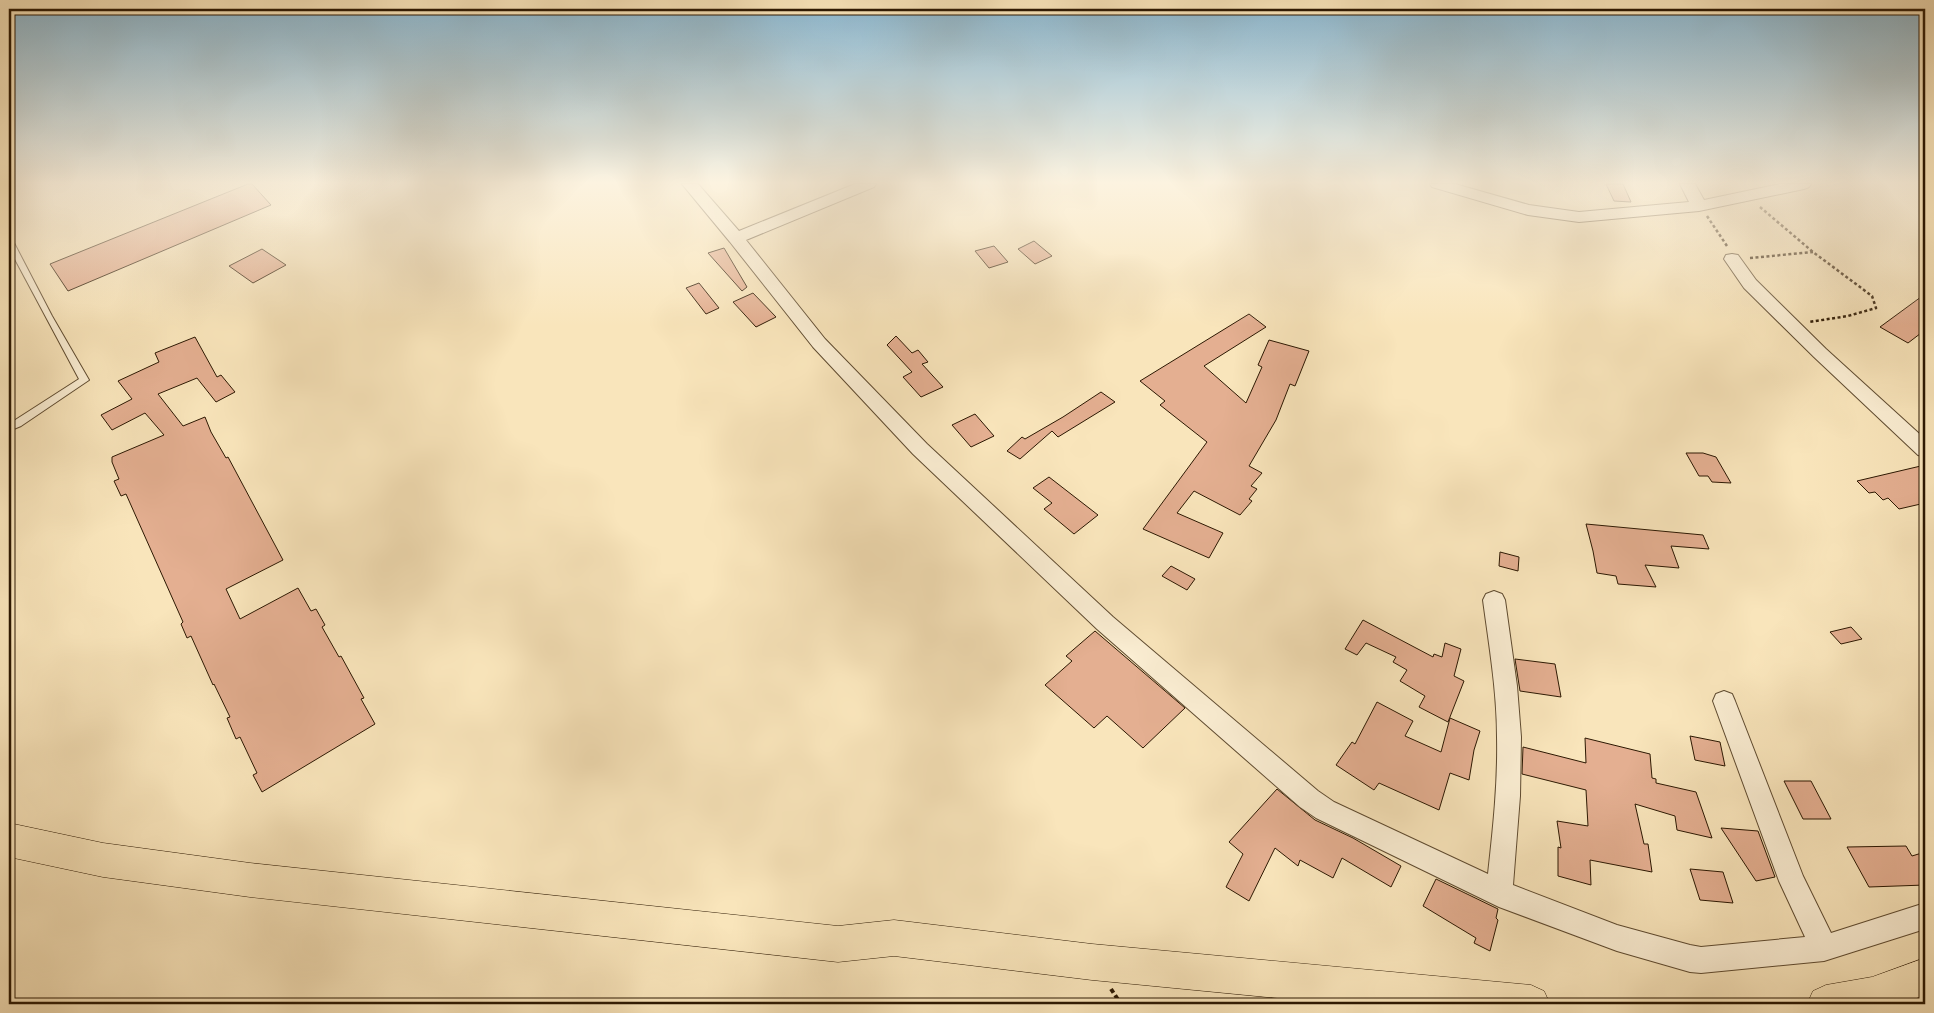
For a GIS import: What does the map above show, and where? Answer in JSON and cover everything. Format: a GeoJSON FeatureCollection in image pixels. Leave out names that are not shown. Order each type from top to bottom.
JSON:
{"type":"FeatureCollection","features":[{"type":"Feature","properties":{"kind":"highway"},"geometry":{"type":"LineString","coordinates":[[9,840],[103,860],[250,880],[838,944],[894,938],[1092,962],[1531,1004]]}},
{"type":"Feature","properties":{"kind":"highway"},"geometry":{"type":"LineString","coordinates":[[1826,1004],[1872,996],[1925,976]]}},
{"type":"Feature","properties":{"kind":"street"},"geometry":{"type":"LineString","coordinates":[[730,231],[819,343],[920,449],[1106,623],[1309,799],[1325,810],[1500,894],[1583,926],[1682,958],[1702,960],[1824,948],[1925,916]]}},
{"type":"Feature","properties":{"kind":"street"},"geometry":{"type":"LineString","coordinates":[[736,238],[753,231]]}},
{"type":"Feature","properties":{"kind":"street"},"geometry":{"type":"LineString","coordinates":[[1732,259],[1750,284],[1925,450]]}},
{"type":"Feature","properties":{"kind":"street"},"geometry":{"type":"LineString","coordinates":[[1494,600],[1505,676],[1509,738],[1507,804],[1500,894]]}},
{"type":"Feature","properties":{"kind":"street"},"geometry":{"type":"LineString","coordinates":[[1724,701],[1792,880],[1824,948]]}},
{"type":"Feature","properties":{"kind":"lane"},"geometry":{"type":"LineString","coordinates":[[9,241],[84,380],[9,428]]}},
{"type":"Feature","properties":{"kind":"path"},"geometry":{"type":"LineString","coordinates":[[1718,231],[1732,259],[1813,252]]}},
{"type":"Feature","properties":{"kind":"path"},"geometry":{"type":"LineString","coordinates":[[1789,231],[1813,252],[1872,296],[1876,308],[1848,316],[1792,325]]}},
{"type":"Feature","properties":{"kind":"building"},"geometry":{"type":"Polygon","coordinates":[[[131,231],[209,231],[68,291],[50,264],[131,231]]]}},
{"type":"Feature","properties":{"kind":"building"},"geometry":{"type":"Polygon","coordinates":[[[1034,241],[1052,256],[1035,264],[1018,249],[1034,241]]]}},
{"type":"Feature","properties":{"kind":"building"},"geometry":{"type":"Polygon","coordinates":[[[994,246],[1008,262],[989,268],[975,251],[994,246]]]}},
{"type":"Feature","properties":{"kind":"building"},"geometry":{"type":"Polygon","coordinates":[[[724,248],[747,287],[742,291],[708,253],[724,248]]]}},
{"type":"Feature","properties":{"kind":"building"},"geometry":{"type":"Polygon","coordinates":[[[262,249],[286,265],[253,283],[229,266],[262,249]]]}},
{"type":"Feature","properties":{"kind":"building"},"geometry":{"type":"Polygon","coordinates":[[[699,283],[719,308],[706,314],[686,288],[699,283]]]}},
{"type":"Feature","properties":{"kind":"building"},"geometry":{"type":"Polygon","coordinates":[[[753,293],[776,317],[756,327],[733,302],[753,293]]]}},
{"type":"Feature","properties":{"kind":"building"},"geometry":{"type":"Polygon","coordinates":[[[1925,294],[1925,330],[1908,343],[1880,327],[1925,294]]]}},
{"type":"Feature","properties":{"kind":"building"},"geometry":{"type":"Polygon","coordinates":[[[1249,314],[1266,327],[1204,366],[1246,403],[1262,367],[1258,365],[1269,340],[1309,351],[1295,386],[1290,384],[1276,420],[1249,466],[1262,473],[1251,486],[1257,489],[1249,499],[1252,501],[1240,515],[1194,491],[1177,513],[1223,533],[1209,558],[1143,529],[1207,442],[1160,405],[1165,401],[1140,381],[1249,314]]]}},
{"type":"Feature","properties":{"kind":"building"},"geometry":{"type":"Polygon","coordinates":[[[896,336],[912,353],[918,350],[928,362],[922,364],[943,387],[921,397],[903,377],[912,372],[887,345],[896,336]]]}},
{"type":"Feature","properties":{"kind":"building"},"geometry":{"type":"Polygon","coordinates":[[[195,337],[217,377],[221,375],[235,392],[216,402],[197,378],[158,394],[183,426],[205,417],[211,432],[226,458],[228,457],[283,560],[226,589],[240,619],[298,588],[311,611],[316,609],[325,625],[322,627],[339,657],[341,656],[364,698],[361,699],[375,724],[262,792],[253,775],[257,773],[240,737],[236,739],[227,718],[230,717],[191,636],[187,638],[181,624],[183,622],[126,494],[121,496],[114,481],[119,479],[112,462],[112,457],[164,435],[145,413],[112,430],[101,415],[132,399],[118,381],[159,362],[155,353],[195,337]]]}},
{"type":"Feature","properties":{"kind":"building"},"geometry":{"type":"Polygon","coordinates":[[[1101,392],[1115,402],[1058,437],[1052,431],[1020,459],[1007,451],[1022,437],[1025,439],[1101,392]]]}},
{"type":"Feature","properties":{"kind":"building"},"geometry":{"type":"Polygon","coordinates":[[[975,414],[994,436],[971,447],[952,425],[975,414]]]}},
{"type":"Feature","properties":{"kind":"building"},"geometry":{"type":"Polygon","coordinates":[[[1686,453],[1703,453],[1716,457],[1731,483],[1712,482],[1708,476],[1699,476],[1686,453]]]}},
{"type":"Feature","properties":{"kind":"building"},"geometry":{"type":"Polygon","coordinates":[[[1925,465],[1925,503],[1899,509],[1888,498],[1883,500],[1875,492],[1869,493],[1857,481],[1925,465]]]}},
{"type":"Feature","properties":{"kind":"building"},"geometry":{"type":"Polygon","coordinates":[[[1049,477],[1098,515],[1074,534],[1044,509],[1052,503],[1033,488],[1049,477]]]}},
{"type":"Feature","properties":{"kind":"building"},"geometry":{"type":"Polygon","coordinates":[[[1586,524],[1703,535],[1709,549],[1671,546],[1679,568],[1645,565],[1656,587],[1618,584],[1616,576],[1597,573],[1586,524]]]}},
{"type":"Feature","properties":{"kind":"building"},"geometry":{"type":"Polygon","coordinates":[[[1500,552],[1519,557],[1518,571],[1499,566],[1500,552]]]}},
{"type":"Feature","properties":{"kind":"building"},"geometry":{"type":"Polygon","coordinates":[[[1171,566],[1195,579],[1187,590],[1162,576],[1171,566]]]}},
{"type":"Feature","properties":{"kind":"building"},"geometry":{"type":"Polygon","coordinates":[[[1363,620],[1433,657],[1434,654],[1442,657],[1445,643],[1461,649],[1454,676],[1464,681],[1448,722],[1419,707],[1425,696],[1400,681],[1407,670],[1393,662],[1396,657],[1366,643],[1357,655],[1345,649],[1363,620]]]}},
{"type":"Feature","properties":{"kind":"building"},"geometry":{"type":"Polygon","coordinates":[[[1851,627],[1862,639],[1841,644],[1830,632],[1851,627]]]}},
{"type":"Feature","properties":{"kind":"building"},"geometry":{"type":"Polygon","coordinates":[[[1095,631],[1185,708],[1143,748],[1107,716],[1094,728],[1045,685],[1072,661],[1066,656],[1095,631]]]}},
{"type":"Feature","properties":{"kind":"building"},"geometry":{"type":"Polygon","coordinates":[[[1515,659],[1555,664],[1561,697],[1520,691],[1515,659]]]}},
{"type":"Feature","properties":{"kind":"building"},"geometry":{"type":"Polygon","coordinates":[[[1377,702],[1413,721],[1405,736],[1441,752],[1450,718],[1480,731],[1474,750],[1469,780],[1450,773],[1439,810],[1379,783],[1374,790],[1336,765],[1352,742],[1355,744],[1377,702]]]}},
{"type":"Feature","properties":{"kind":"building"},"geometry":{"type":"Polygon","coordinates":[[[1690,736],[1720,742],[1725,766],[1695,760],[1690,736]]]}},
{"type":"Feature","properties":{"kind":"building"},"geometry":{"type":"Polygon","coordinates":[[[1585,738],[1650,754],[1652,778],[1656,779],[1656,783],[1696,792],[1712,838],[1677,830],[1675,816],[1635,804],[1644,844],[1648,844],[1652,872],[1590,860],[1591,885],[1558,876],[1558,847],[1561,848],[1557,821],[1588,826],[1586,790],[1522,774],[1523,747],[1586,763],[1585,738]]]}},
{"type":"Feature","properties":{"kind":"building"},"geometry":{"type":"Polygon","coordinates":[[[1784,781],[1811,781],[1831,819],[1803,819],[1784,781]]]}},
{"type":"Feature","properties":{"kind":"building"},"geometry":{"type":"Polygon","coordinates":[[[1277,789],[1315,820],[1353,838],[1401,866],[1391,887],[1342,858],[1333,878],[1300,860],[1298,866],[1275,848],[1249,901],[1226,887],[1243,854],[1229,842],[1277,789]]]}},
{"type":"Feature","properties":{"kind":"building"},"geometry":{"type":"Polygon","coordinates":[[[1721,828],[1758,831],[1775,877],[1756,881],[1721,828]]]}},
{"type":"Feature","properties":{"kind":"building"},"geometry":{"type":"Polygon","coordinates":[[[1906,846],[1912,856],[1925,852],[1925,885],[1869,887],[1847,847],[1906,846]]]}},
{"type":"Feature","properties":{"kind":"building"},"geometry":{"type":"Polygon","coordinates":[[[1690,869],[1723,872],[1733,903],[1700,900],[1690,869]]]}},
{"type":"Feature","properties":{"kind":"building"},"geometry":{"type":"Polygon","coordinates":[[[1436,879],[1498,909],[1496,918],[1498,920],[1490,951],[1474,943],[1476,938],[1423,906],[1436,879]]]}}]}
